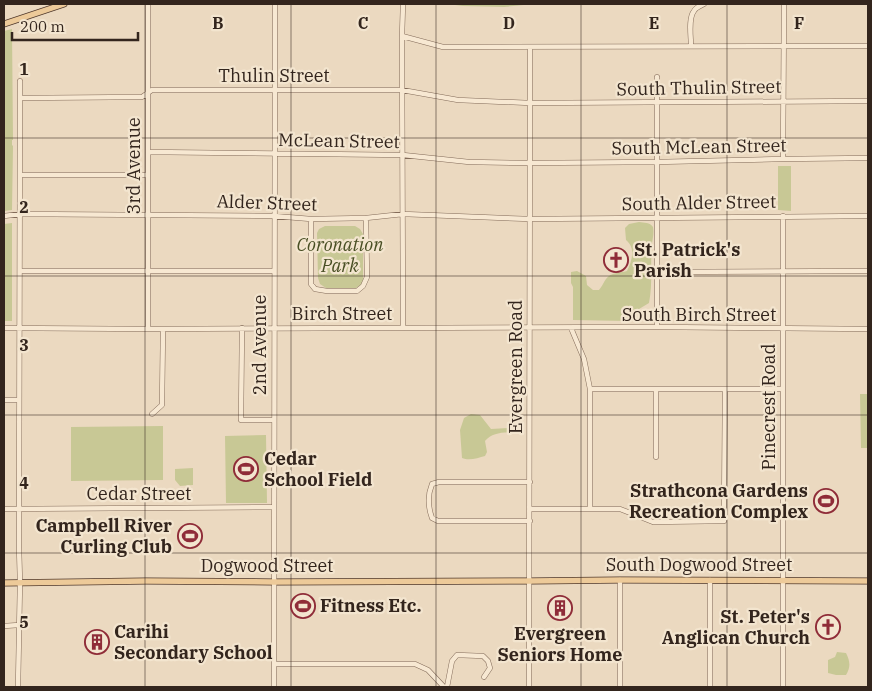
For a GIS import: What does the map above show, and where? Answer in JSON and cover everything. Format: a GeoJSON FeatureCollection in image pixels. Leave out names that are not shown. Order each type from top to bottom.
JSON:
{"type":"FeatureCollection","features":[{"type":"Feature","properties":{"kind":"main road"},"geometry":{"type":"LineString","coordinates":[[4,24],[64,4]]}},
{"type":"Feature","properties":{"kind":"main road","name":"South Dogwood Street"},"geometry":{"type":"LineString","coordinates":[[530,581],[868,581]]}},
{"type":"Feature","properties":{"kind":"main road","name":"Dogwood Street"},"geometry":{"type":"LineString","coordinates":[[4,583],[530,581]]}},
{"type":"Feature","properties":{"kind":"street","name":"3rd Avenue"},"geometry":{"type":"LineString","coordinates":[[148,4],[148,329]]}},
{"type":"Feature","properties":{"kind":"street","name":"2nd Avenue"},"geometry":{"type":"LineString","coordinates":[[274,687],[275,4]]}},
{"type":"Feature","properties":{"kind":"street"},"geometry":{"type":"LineString","coordinates":[[403,4],[403,328]]}},
{"type":"Feature","properties":{"kind":"street"},"geometry":{"type":"LineString","coordinates":[[690,46],[692,13],[695,8],[704,4]]}},
{"type":"Feature","properties":{"kind":"street"},"geometry":{"type":"LineString","coordinates":[[783,159],[784,4]]}},
{"type":"Feature","properties":{"kind":"street"},"geometry":{"type":"LineString","coordinates":[[402,36],[443,47],[868,46]]}},
{"type":"Feature","properties":{"kind":"street","name":"Evergreen Road"},"geometry":{"type":"LineString","coordinates":[[529,687],[530,47]]}},
{"type":"Feature","properties":{"kind":"street"},"geometry":{"type":"LineString","coordinates":[[657,77],[657,327]]}},
{"type":"Feature","properties":{"kind":"street"},"geometry":{"type":"LineString","coordinates":[[18,687],[20,582],[20,81]]}},
{"type":"Feature","properties":{"kind":"street","name":"Thulin Street"},"geometry":{"type":"LineString","coordinates":[[20,98],[142,97],[152,90],[402,90],[458,100],[530,103]]}},
{"type":"Feature","properties":{"kind":"street","name":"South Thulin Street"},"geometry":{"type":"LineString","coordinates":[[530,103],[868,101]]}},
{"type":"Feature","properties":{"kind":"street","name":"McLean Street"},"geometry":{"type":"LineString","coordinates":[[148,152],[402,155],[469,162],[530,163]]}},
{"type":"Feature","properties":{"kind":"street","name":"South McLean Street"},"geometry":{"type":"LineString","coordinates":[[530,163],[868,158]]}},
{"type":"Feature","properties":{"kind":"street"},"geometry":{"type":"LineString","coordinates":[[20,175],[148,175]]}},
{"type":"Feature","properties":{"kind":"street","name":"Alder Street"},"geometry":{"type":"LineString","coordinates":[[4,216],[20,214],[274,216],[311,219],[366,218],[403,214],[530,219]]}},
{"type":"Feature","properties":{"kind":"street","name":"Pinecrest Road"},"geometry":{"type":"LineString","coordinates":[[783,216],[784,687]]}},
{"type":"Feature","properties":{"kind":"street","name":"South Alder Street"},"geometry":{"type":"LineString","coordinates":[[530,219],[868,216]]}},
{"type":"Feature","properties":{"kind":"street"},"geometry":{"type":"LineString","coordinates":[[311,219],[311,284],[315,289],[327,291],[357,291],[364,286],[367,277],[366,218]]}},
{"type":"Feature","properties":{"kind":"street"},"geometry":{"type":"LineString","coordinates":[[20,271],[274,271]]}},
{"type":"Feature","properties":{"kind":"street"},"geometry":{"type":"LineString","coordinates":[[657,272],[868,271]]}},
{"type":"Feature","properties":{"kind":"street","name":"Birch Street"},"geometry":{"type":"LineString","coordinates":[[4,328],[530,328]]}},
{"type":"Feature","properties":{"kind":"street"},"geometry":{"type":"LineString","coordinates":[[242,328],[241,420],[274,420]]}},
{"type":"Feature","properties":{"kind":"street","name":"South Birch Street"},"geometry":{"type":"LineString","coordinates":[[530,328],[868,329]]}},
{"type":"Feature","properties":{"kind":"street"},"geometry":{"type":"LineString","coordinates":[[571,328],[584,359],[590,390],[590,509]]}},
{"type":"Feature","properties":{"kind":"street"},"geometry":{"type":"LineString","coordinates":[[152,414],[162,405],[163,329]]}},
{"type":"Feature","properties":{"kind":"street"},"geometry":{"type":"LineString","coordinates":[[656,389],[656,457]]}},
{"type":"Feature","properties":{"kind":"street"},"geometry":{"type":"LineString","coordinates":[[530,509],[620,509],[653,522],[724,521],[725,389]]}},
{"type":"Feature","properties":{"kind":"street"},"geometry":{"type":"LineString","coordinates":[[590,390],[783,389]]}},
{"type":"Feature","properties":{"kind":"street"},"geometry":{"type":"LineString","coordinates":[[4,400],[19,400]]}},
{"type":"Feature","properties":{"kind":"street"},"geometry":{"type":"LineString","coordinates":[[530,482],[439,482],[432,484],[430,491],[430,511],[432,518],[438,521],[530,521]]}},
{"type":"Feature","properties":{"kind":"street","name":"Cedar Street"},"geometry":{"type":"LineString","coordinates":[[4,510],[19,508],[274,507]]}},
{"type":"Feature","properties":{"kind":"street"},"geometry":{"type":"LineString","coordinates":[[620,580],[620,687]]}},
{"type":"Feature","properties":{"kind":"street"},"geometry":{"type":"LineString","coordinates":[[710,580],[710,687]]}},
{"type":"Feature","properties":{"kind":"street"},"geometry":{"type":"LineString","coordinates":[[4,626],[18,626]]}},
{"type":"Feature","properties":{"kind":"street"},"geometry":{"type":"LineString","coordinates":[[446,687],[452,661],[457,655],[483,656],[488,660],[490,668],[484,677]]}},
{"type":"Feature","properties":{"kind":"street"},"geometry":{"type":"LineString","coordinates":[[274,664],[415,664],[428,670],[446,687]]}},
{"type":"Feature","properties":{"kind":"green space"},"geometry":{"type":"Polygon","coordinates":[[[447,4],[534,4],[504,7],[447,4]]]}},
{"type":"Feature","properties":{"kind":"green space"},"geometry":{"type":"Polygon","coordinates":[[[12,29],[12,210],[4,211],[4,31],[12,29]]]}},
{"type":"Feature","properties":{"kind":"green space"},"geometry":{"type":"Polygon","coordinates":[[[778,166],[791,166],[791,211],[778,210],[778,166]]]}},
{"type":"Feature","properties":{"kind":"green space"},"geometry":{"type":"Polygon","coordinates":[[[639,222],[650,224],[653,227],[649,303],[639,309],[636,316],[628,321],[573,320],[571,272],[577,271],[586,276],[587,285],[593,290],[599,290],[610,275],[627,271],[632,259],[632,251],[626,240],[625,228],[629,224],[639,222]]]}},
{"type":"Feature","properties":{"kind":"green space"},"geometry":{"type":"Polygon","coordinates":[[[12,223],[12,321],[4,321],[4,224],[12,223]]]}},
{"type":"Feature","properties":{"kind":"green space","name":"Coronation Park"},"geometry":{"type":"Polygon","coordinates":[[[325,226],[355,226],[363,234],[363,280],[362,284],[356,288],[326,288],[320,284],[318,278],[317,233],[319,229],[325,226]]]}},
{"type":"Feature","properties":{"kind":"green space"},"geometry":{"type":"Polygon","coordinates":[[[860,394],[868,394],[868,448],[861,448],[860,394]]]}},
{"type":"Feature","properties":{"kind":"green space"},"geometry":{"type":"Polygon","coordinates":[[[471,414],[480,415],[491,429],[508,428],[516,424],[522,425],[522,430],[519,433],[505,432],[492,435],[485,441],[487,452],[485,456],[465,459],[462,458],[460,430],[464,418],[471,414]]]}},
{"type":"Feature","properties":{"kind":"green space"},"geometry":{"type":"Polygon","coordinates":[[[163,426],[163,480],[71,481],[71,427],[163,426]]]}},
{"type":"Feature","properties":{"kind":"green space","name":"Cedar School Field"},"geometry":{"type":"Polygon","coordinates":[[[266,435],[267,503],[226,503],[225,436],[266,435]]]}},
{"type":"Feature","properties":{"kind":"green space"},"geometry":{"type":"Polygon","coordinates":[[[193,468],[193,485],[180,486],[175,480],[175,469],[193,468]]]}},
{"type":"Feature","properties":{"kind":"green space"},"geometry":{"type":"Polygon","coordinates":[[[837,652],[846,653],[849,667],[846,675],[828,673],[828,660],[835,657],[837,652]]]}},
{"type":"Feature","properties":{"kind":"place","name":"St. Patrick's Parish"},"geometry":{"type":"Point","coordinates":[616,260]}},
{"type":"Feature","properties":{"kind":"place","name":"Cedar School Field"},"geometry":{"type":"Point","coordinates":[246,469]}},
{"type":"Feature","properties":{"kind":"place","name":"Strathcona Gardens Recreation Complex"},"geometry":{"type":"Point","coordinates":[826,501]}},
{"type":"Feature","properties":{"kind":"place","name":"Campbell River Curling Club"},"geometry":{"type":"Point","coordinates":[190,536]}},
{"type":"Feature","properties":{"kind":"place","name":"Fitness Etc."},"geometry":{"type":"Point","coordinates":[303,606]}},
{"type":"Feature","properties":{"kind":"place","name":"Evergreen Seniors Home"},"geometry":{"type":"Point","coordinates":[560,608]}},
{"type":"Feature","properties":{"kind":"place","name":"St. Peter's Anglican Church"},"geometry":{"type":"Point","coordinates":[828,627]}},
{"type":"Feature","properties":{"kind":"place","name":"Carihi Secondary School"},"geometry":{"type":"Point","coordinates":[97,642]}}]}
